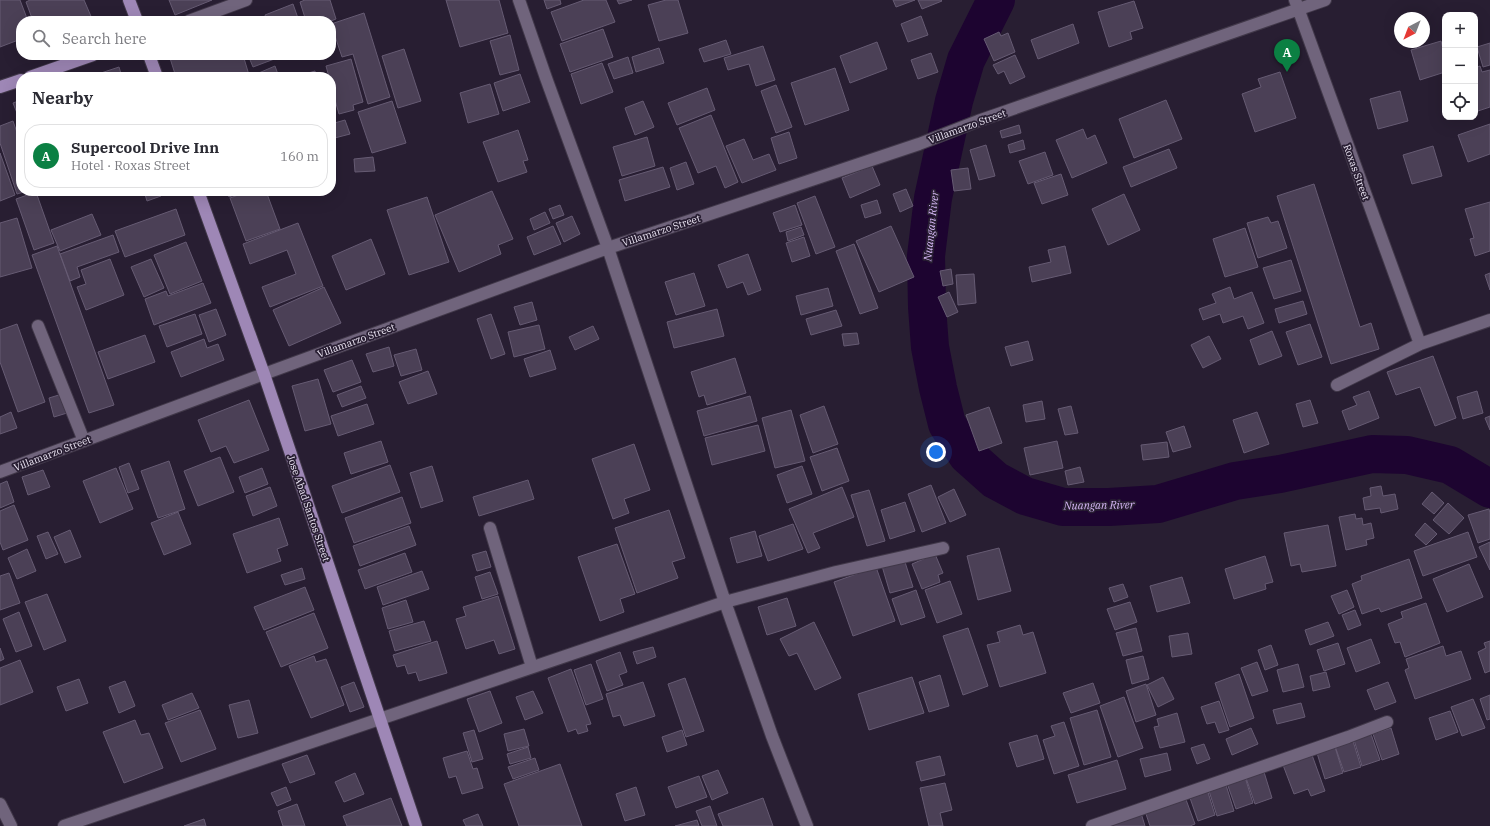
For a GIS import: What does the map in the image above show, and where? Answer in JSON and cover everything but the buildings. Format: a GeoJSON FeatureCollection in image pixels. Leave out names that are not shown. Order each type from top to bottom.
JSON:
{"type":"FeatureCollection","features":[{"type":"Feature","properties":{"kind":"main road"},"geometry":{"type":"LineString","coordinates":[[129,0],[135,16]]}},
{"type":"Feature","properties":{"kind":"main road"},"geometry":{"type":"LineString","coordinates":[[44,72],[79,60]]}},
{"type":"Feature","properties":{"kind":"main road"},"geometry":{"type":"LineString","coordinates":[[151,60],[155,72]]}},
{"type":"Feature","properties":{"kind":"main road"},"geometry":{"type":"LineString","coordinates":[[0,87],[16,82]]}},
{"type":"Feature","properties":{"kind":"main road","name":"Jose Abad Santos Street"},"geometry":{"type":"LineString","coordinates":[[200,196],[264,374],[416,826]]}},
{"type":"Feature","properties":{"kind":"street"},"geometry":{"type":"LineString","coordinates":[[203,16],[246,0]]}},
{"type":"Feature","properties":{"kind":"street"},"geometry":{"type":"LineString","coordinates":[[519,0],[608,248],[725,602],[772,736],[807,826]]}},
{"type":"Feature","properties":{"kind":"street","name":"Villamarzo Street"},"geometry":{"type":"LineString","coordinates":[[0,472],[608,248],[919,144],[978,121],[1297,5],[1325,0]]}},
{"type":"Feature","properties":{"kind":"street","name":"Roxas Street"},"geometry":{"type":"LineString","coordinates":[[1297,5],[1420,344]]}},
{"type":"Feature","properties":{"kind":"street"},"geometry":{"type":"LineString","coordinates":[[1337,385],[1420,344],[1490,320]]}},
{"type":"Feature","properties":{"kind":"street"},"geometry":{"type":"LineString","coordinates":[[38,326],[84,441]]}},
{"type":"Feature","properties":{"kind":"street"},"geometry":{"type":"LineString","coordinates":[[490,528],[532,667]]}},
{"type":"Feature","properties":{"kind":"street"},"geometry":{"type":"LineString","coordinates":[[64,826],[725,602],[836,572],[943,548]]}},
{"type":"Feature","properties":{"kind":"street"},"geometry":{"type":"LineString","coordinates":[[1092,826],[1387,722]]}},
{"type":"Feature","properties":{"kind":"street"},"geometry":{"type":"LineString","coordinates":[[0,804],[11,826]]}},
{"type":"Feature","properties":{"kind":"waterway","name":"Nuangan River"},"geometry":{"type":"LineString","coordinates":[[996,0],[966,60],[954,101],[933,198],[926,256],[927,307],[930,347],[938,388],[947,424],[967,455],[995,480],[1025,496],[1063,507],[1109,507],[1158,504],[1235,481],[1280,474],[1372,454],[1407,455],[1450,465],[1490,489]]}},
{"type":"Feature","properties":{"kind":"place","name":"Supercool Drive Inn"},"geometry":{"type":"Point","coordinates":[1287,72]}}]}
